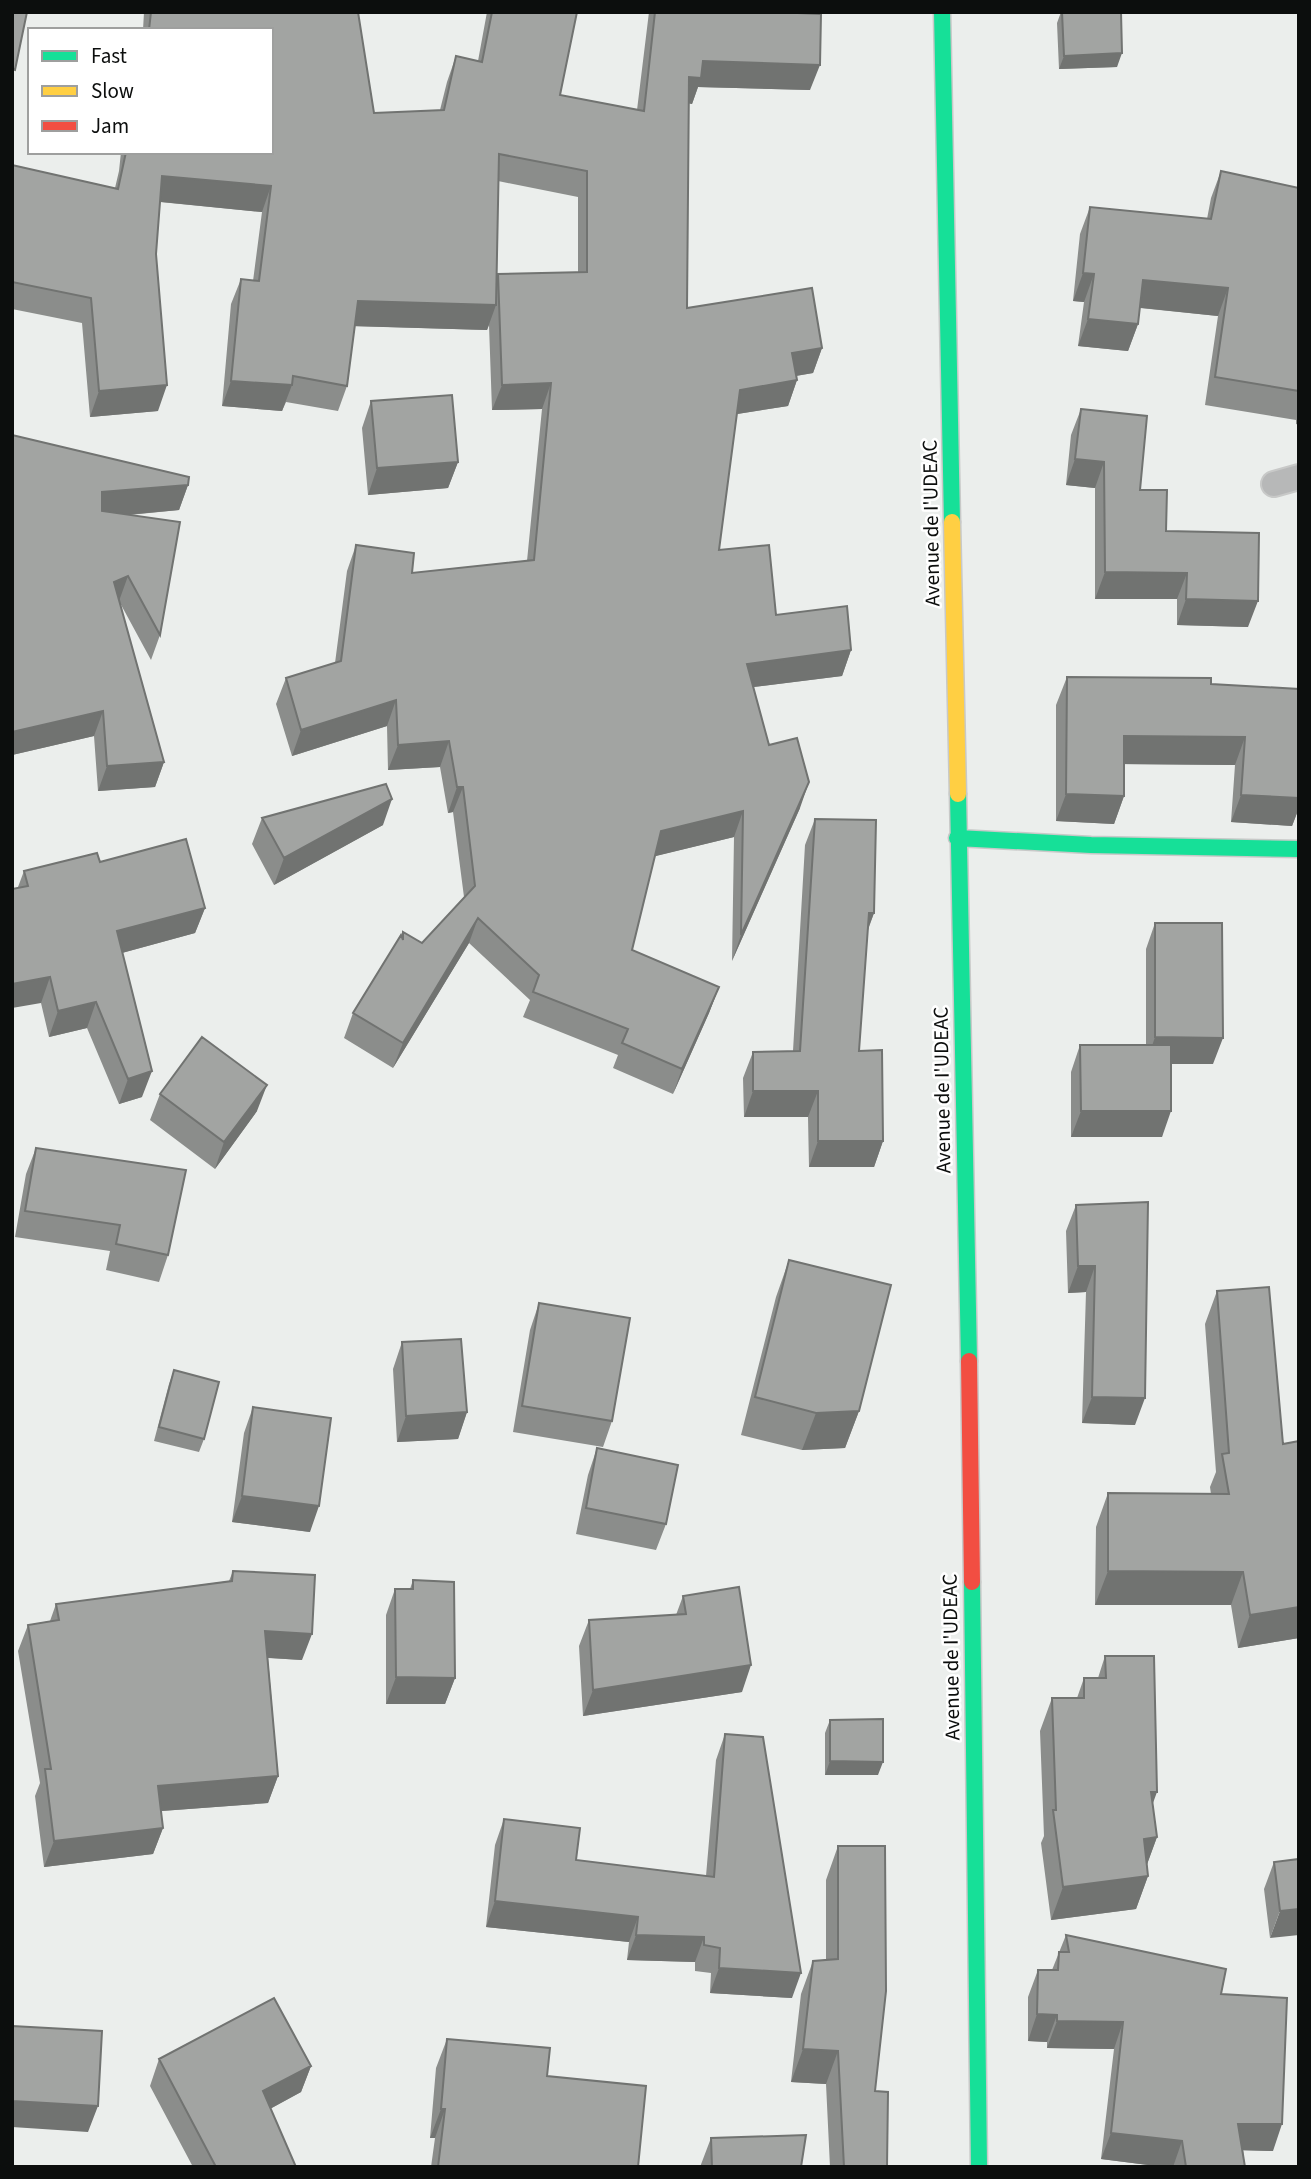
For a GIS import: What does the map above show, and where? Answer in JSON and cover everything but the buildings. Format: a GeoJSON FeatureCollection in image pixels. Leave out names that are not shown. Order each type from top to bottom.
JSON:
{"type":"FeatureCollection","features":[{"type":"Feature","properties":{"kind":"main road","name":"Avenue de I'UDEAC"},"geometry":{"type":"LineString","coordinates":[[942,12],[968,1291],[979,2167]]}},
{"type":"Feature","properties":{"kind":"main road"},"geometry":{"type":"LineString","coordinates":[[957,838],[1091,845],[1299,849]]}},
{"type":"Feature","properties":{"kind":"lane"},"geometry":{"type":"LineString","coordinates":[[1274,484],[1299,477]]}},
{"type":"Feature","properties":{"kind":"traffic: fast"},"geometry":{"type":"LineString","coordinates":[[942,12],[952,522]]}},
{"type":"Feature","properties":{"kind":"traffic: fast"},"geometry":{"type":"LineString","coordinates":[[958,794],[969,1361]]}},
{"type":"Feature","properties":{"kind":"traffic: fast"},"geometry":{"type":"LineString","coordinates":[[957,838],[1091,845],[1299,849]]}},
{"type":"Feature","properties":{"kind":"traffic: fast"},"geometry":{"type":"LineString","coordinates":[[972,1582],[979,2167]]}},
{"type":"Feature","properties":{"kind":"traffic: slow"},"geometry":{"type":"LineString","coordinates":[[952,522],[958,794]]}},
{"type":"Feature","properties":{"kind":"traffic: jam"},"geometry":{"type":"LineString","coordinates":[[969,1361],[972,1582]]}}]}
